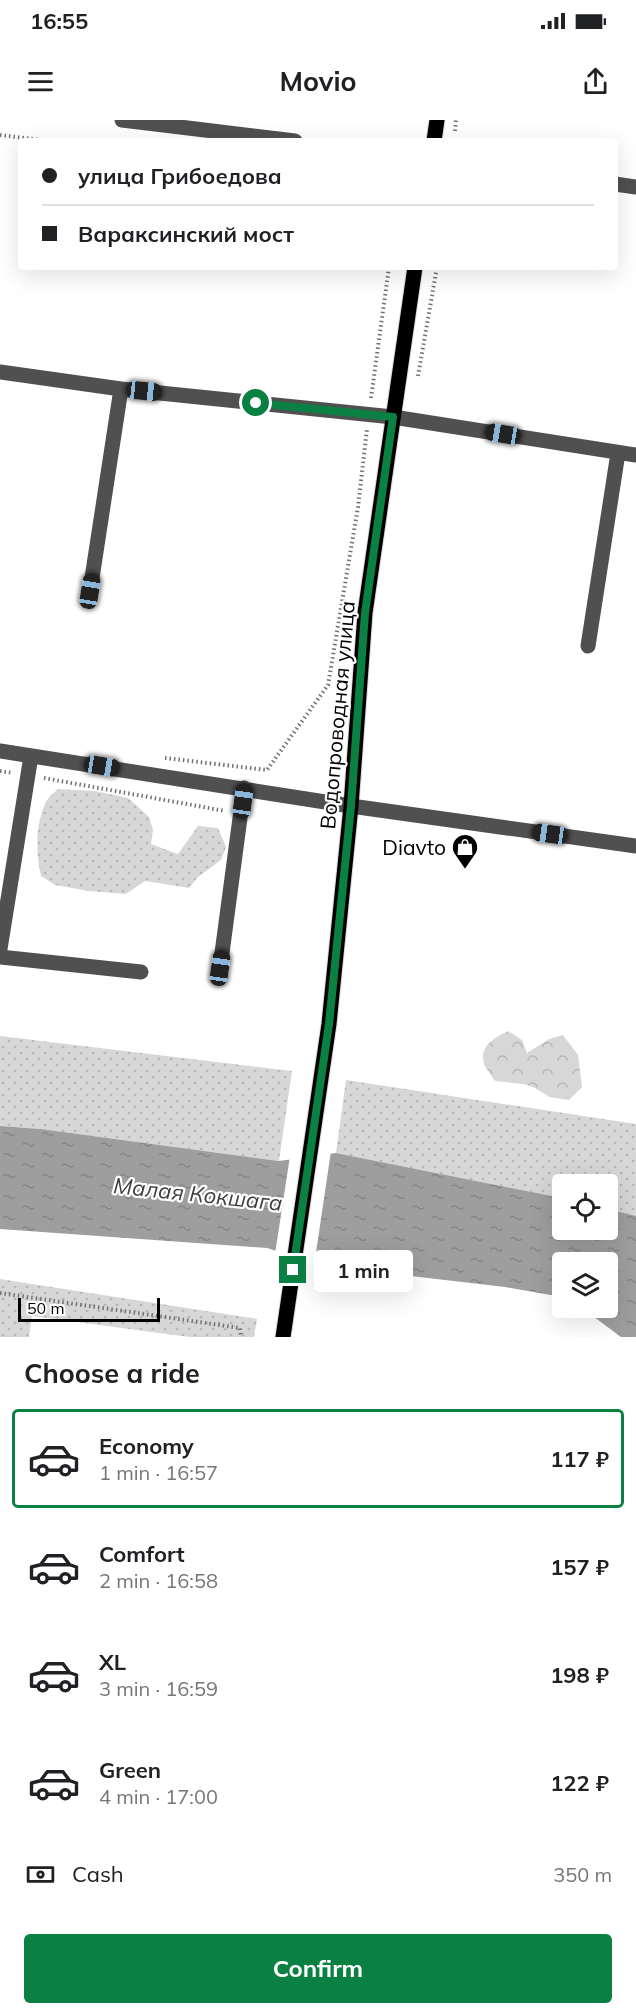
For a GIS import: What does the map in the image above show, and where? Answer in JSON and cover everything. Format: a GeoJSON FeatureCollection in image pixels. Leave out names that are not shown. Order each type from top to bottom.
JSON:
{"type":"FeatureCollection","features":[{"type":"Feature","properties":{"kind":"main road"},"geometry":{"type":"LineString","coordinates":[[434,138],[437,120]]}},
{"type":"Feature","properties":{"kind":"main road","name":"Водопроводная улица"},"geometry":{"type":"LineString","coordinates":[[283,1337],[329,1024],[351,806],[365,613],[415,270]]}},
{"type":"Feature","properties":{"kind":"street"},"geometry":{"type":"LineString","coordinates":[[129,120],[271,138]]}},
{"type":"Feature","properties":{"kind":"street"},"geometry":{"type":"LineString","coordinates":[[618,185],[636,188]]}},
{"type":"Feature","properties":{"kind":"street"},"geometry":{"type":"LineString","coordinates":[[0,372],[121,389],[393,417],[636,456]]}},
{"type":"Feature","properties":{"kind":"street"},"geometry":{"type":"LineString","coordinates":[[90,591],[121,389]]}},
{"type":"Feature","properties":{"kind":"street"},"geometry":{"type":"LineString","coordinates":[[588,646],[618,453]]}},
{"type":"Feature","properties":{"kind":"street"},"geometry":{"type":"LineString","coordinates":[[0,751],[351,806],[636,846]]}},
{"type":"Feature","properties":{"kind":"street"},"geometry":{"type":"LineString","coordinates":[[0,949],[31,756]]}},
{"type":"Feature","properties":{"kind":"street"},"geometry":{"type":"LineString","coordinates":[[220,968],[244,788]]}},
{"type":"Feature","properties":{"kind":"street"},"geometry":{"type":"LineString","coordinates":[[0,957],[141,972]]}},
{"type":"Feature","properties":{"kind":"path"},"geometry":{"type":"LineString","coordinates":[[0,135],[24,138]]}},
{"type":"Feature","properties":{"kind":"path"},"geometry":{"type":"LineString","coordinates":[[163,758],[267,770],[328,685],[358,507],[389,270]]}},
{"type":"Feature","properties":{"kind":"path"},"geometry":{"type":"LineString","coordinates":[[0,771],[241,814]]}},
{"type":"Feature","properties":{"kind":"path"},"geometry":{"type":"LineString","coordinates":[[0,1293],[240,1328],[241,1337]]}},
{"type":"Feature","properties":{"kind":"green space"},"geometry":{"type":"Polygon","coordinates":[[[58,789],[95,791],[128,798],[149,817],[153,830],[151,844],[178,854],[198,826],[218,828],[226,847],[221,860],[198,877],[189,888],[145,881],[126,894],[55,885],[41,876],[37,840],[39,822],[45,804],[58,789]]]}},
{"type":"Feature","properties":{"kind":"green space"},"geometry":{"type":"Polygon","coordinates":[[[508,1031],[522,1040],[527,1053],[549,1039],[563,1035],[578,1055],[582,1087],[569,1100],[550,1097],[523,1084],[495,1081],[484,1064],[484,1052],[489,1043],[508,1031]]]}},
{"type":"Feature","properties":{"kind":"green space"},"geometry":{"type":"Polygon","coordinates":[[[0,1036],[292,1071],[279,1161],[41,1129],[0,1126],[0,1036]]]}},
{"type":"Feature","properties":{"kind":"green space"},"geometry":{"type":"Polygon","coordinates":[[[346,1080],[636,1124],[636,1216],[618,1212],[618,1174],[552,1174],[552,1196],[336,1153],[346,1080]]]}},
{"type":"Feature","properties":{"kind":"green space"},"geometry":{"type":"Polygon","coordinates":[[[0,1279],[257,1319],[254,1337],[189,1337],[32,1316],[29,1337],[0,1337],[0,1279]]]}},
{"type":"Feature","properties":{"kind":"water","name":"Малая Кокшага"},"geometry":{"type":"Polygon","coordinates":[[[0,1126],[41,1129],[279,1161],[336,1153],[552,1196],[552,1240],[618,1240],[618,1212],[636,1216],[636,1337],[621,1337],[595,1318],[618,1318],[618,1252],[552,1252],[552,1295],[505,1287],[325,1266],[267,1248],[0,1229],[0,1126]]]}},
{"type":"Feature","properties":{"kind":"pier"},"geometry":{"type":"Polygon","coordinates":[[[331,1151],[314,1266],[275,1254],[290,1156],[331,1151]]]}},
{"type":"Feature","properties":{"kind":"place","name":"Diavto"},"geometry":{"type":"Point","coordinates":[465,870]}},
{"type":"Feature","properties":{"kind":"route"},"geometry":{"type":"LineString","coordinates":[[256,403],[393,417],[365,613],[351,806],[329,1024],[293,1270]]}}]}
